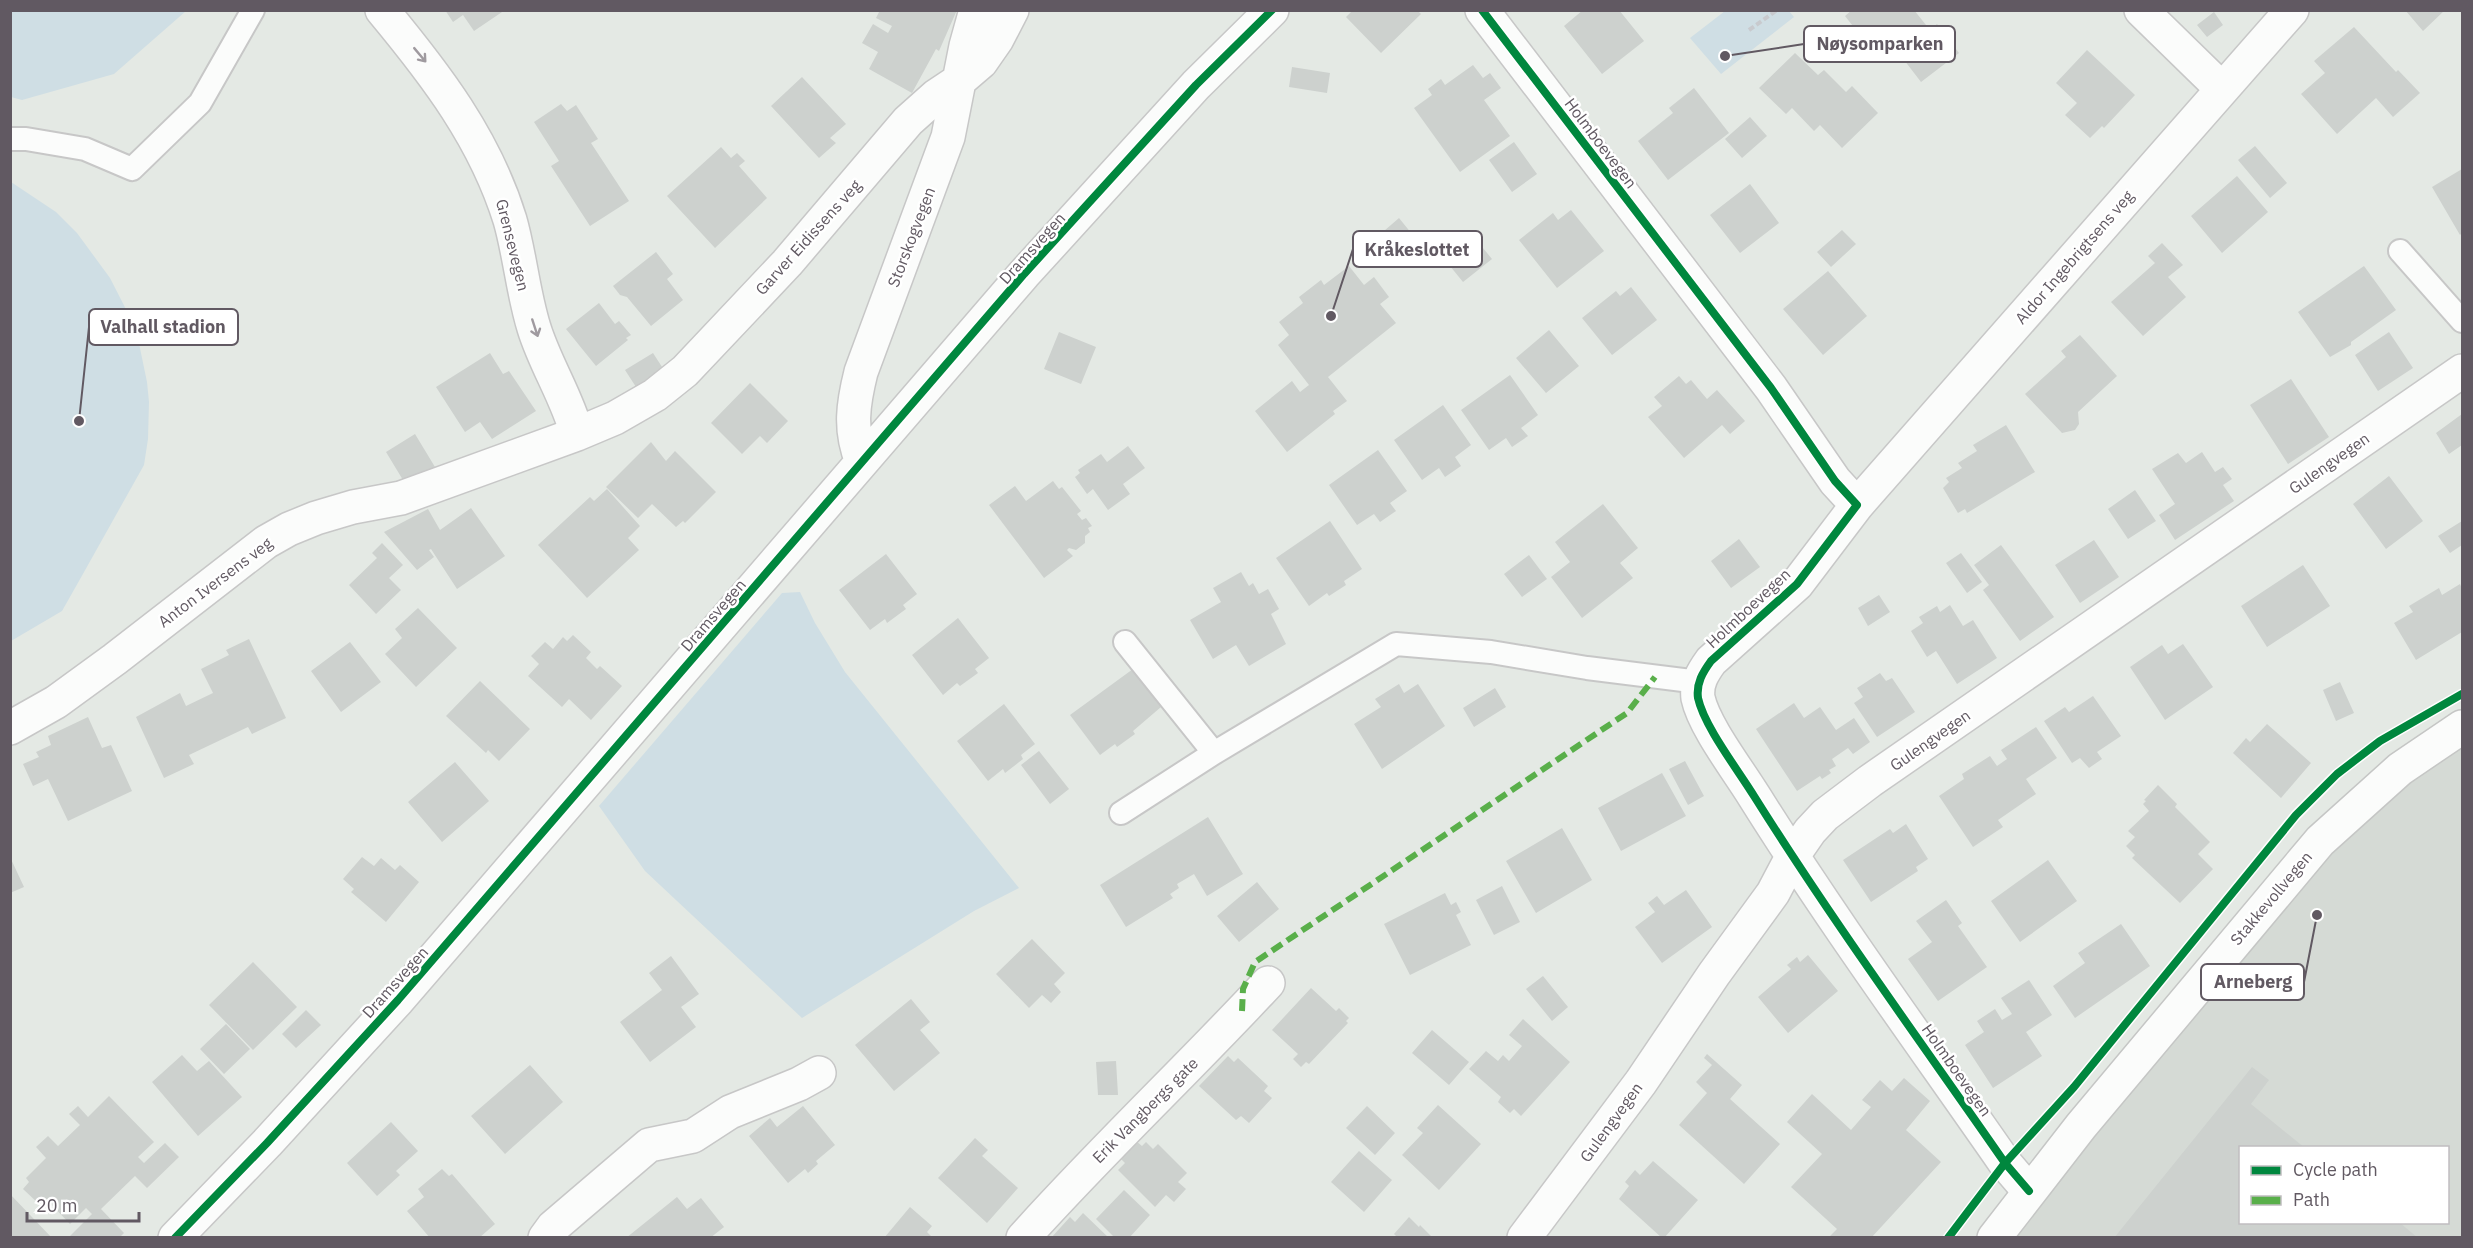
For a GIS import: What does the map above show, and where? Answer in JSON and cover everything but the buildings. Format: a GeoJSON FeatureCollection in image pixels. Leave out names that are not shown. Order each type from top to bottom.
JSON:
{"type":"FeatureCollection","features":[{"type":"Feature","properties":{"kind":"street","name":"Grensevegen"},"geometry":{"type":"LineString","coordinates":[[382,10],[447,92],[474,135],[488,163],[510,222],[534,329],[573,418],[577,434]]}},
{"type":"Feature","properties":{"kind":"street","name":"Storskogvegen"},"geometry":{"type":"LineString","coordinates":[[862,462],[853,437],[852,408],[861,372],[948,137],[976,10]]}},
{"type":"Feature","properties":{"kind":"street","name":"Garver Eidissens veg"},"geometry":{"type":"LineString","coordinates":[[577,434],[615,418],[655,395],[685,371],[787,263],[908,122],[936,96],[981,62],[997,39],[1012,10]]}},
{"type":"Feature","properties":{"kind":"street","name":"Dramsvegen"},"geometry":{"type":"LineString","coordinates":[[175,1238],[267,1143],[398,1000],[1024,274],[1196,85],[1272,10]]}},
{"type":"Feature","properties":{"kind":"street","name":"Holmboevegen"},"geometry":{"type":"LineString","coordinates":[[1482,10],[1771,388],[1835,481],[1857,505],[1797,584],[1722,649],[1700,676],[1697,687],[1699,700],[1709,725],[1792,857],[2005,1163],[2030,1191]]}},
{"type":"Feature","properties":{"kind":"street"},"geometry":{"type":"LineString","coordinates":[[2141,10],[2222,89]]}},
{"type":"Feature","properties":{"kind":"street","name":"Aldor Ingebrigtsens veg"},"geometry":{"type":"LineString","coordinates":[[1857,505],[2292,10]]}},
{"type":"Feature","properties":{"kind":"street","name":"Gulengvegen"},"geometry":{"type":"LineString","coordinates":[[1524,1238],[1641,1082],[1743,931],[1773,893],[1792,857],[1810,831],[1825,815],[2463,371]]}},
{"type":"Feature","properties":{"kind":"street","name":"Anton Iversens veg"},"geometry":{"type":"LineString","coordinates":[[10,728],[56,702],[266,542],[289,529],[353,507],[401,498],[577,434]]}},
{"type":"Feature","properties":{"kind":"street","name":"Stakkevollvegen"},"geometry":{"type":"LineString","coordinates":[[1994,1238],[2081,1126],[2320,842],[2400,769],[2463,727]]}},
{"type":"Feature","properties":{"kind":"street","name":"Erik Vangbergs gate"},"geometry":{"type":"LineString","coordinates":[[1023,1238],[1091,1163],[1196,1060],[1268,983]]}},
{"type":"Feature","properties":{"kind":"street"},"geometry":{"type":"LineString","coordinates":[[545,1238],[553,1227],[649,1145],[693,1136],[730,1112],[800,1084],[819,1072]]}},
{"type":"Feature","properties":{"kind":"lane"},"geometry":{"type":"LineString","coordinates":[[10,139],[85,148],[132,169],[200,103],[253,10]]}},
{"type":"Feature","properties":{"kind":"lane"},"geometry":{"type":"LineString","coordinates":[[2400,251],[2463,321]]}},
{"type":"Feature","properties":{"kind":"lane"},"geometry":{"type":"LineString","coordinates":[[1125,642],[1214,753]]}},
{"type":"Feature","properties":{"kind":"lane"},"geometry":{"type":"LineString","coordinates":[[1120,813],[1214,753],[1396,644],[1491,652],[1587,668],[1699,682]]}},
{"type":"Feature","properties":{"kind":"path"},"geometry":{"type":"LineString","coordinates":[[1749,30],[1777,10]]}},
{"type":"Feature","properties":{"kind":"shaded area"},"geometry":{"type":"Polygon","coordinates":[[[11,10],[186,11],[114,74],[22,100],[11,97],[11,10]]]}},
{"type":"Feature","properties":{"kind":"shaded area"},"geometry":{"type":"Polygon","coordinates":[[[1725,11],[1789,11],[1794,17],[1721,74],[1690,38],[1725,11]]]}},
{"type":"Feature","properties":{"kind":"shaded area"},"geometry":{"type":"Polygon","coordinates":[[[11,182],[56,212],[77,233],[110,278],[136,329],[149,402],[148,439],[144,465],[62,611],[11,641],[11,182]]]}},
{"type":"Feature","properties":{"kind":"shaded area"},"geometry":{"type":"Polygon","coordinates":[[[800,592],[815,623],[845,672],[1019,888],[974,911],[802,1018],[645,871],[599,806],[782,593],[800,592]]]}},
{"type":"Feature","properties":{"kind":"shaded area"},"geometry":{"type":"Polygon","coordinates":[[[2462,715],[2462,1237],[2006,1238],[2262,909],[2462,715]]]}},
{"type":"Feature","properties":{"kind":"marked path"},"geometry":{"type":"LineString","coordinates":[[1242,1011],[1243,989],[1255,962],[1627,713],[1655,677]]}},
{"type":"Feature","properties":{"kind":"cycle path"},"geometry":{"type":"LineString","coordinates":[[175,1238],[267,1143],[398,1000],[1024,274],[1196,85],[1272,10]]}},
{"type":"Feature","properties":{"kind":"cycle path"},"geometry":{"type":"LineString","coordinates":[[1482,10],[1771,388],[1835,481],[1857,505],[1797,584],[1711,661],[1699,683],[1698,698],[1714,734],[1784,843],[2005,1163],[2029,1191]]}},
{"type":"Feature","properties":{"kind":"cycle path"},"geometry":{"type":"LineString","coordinates":[[1948,1238],[2005,1163],[2074,1087],[2296,815],[2337,774],[2380,741],[2462,694]]}},
{"type":"Feature","properties":{"kind":"place","name":"Nøysomparken"},"geometry":{"type":"Point","coordinates":[1725,56]}},
{"type":"Feature","properties":{"kind":"place","name":"Kråkeslottet"},"geometry":{"type":"Point","coordinates":[1331,316]}},
{"type":"Feature","properties":{"kind":"place","name":"Valhall stadion"},"geometry":{"type":"Point","coordinates":[79,421]}},
{"type":"Feature","properties":{"kind":"place","name":"Arneberg"},"geometry":{"type":"Point","coordinates":[2317,915]}}]}
